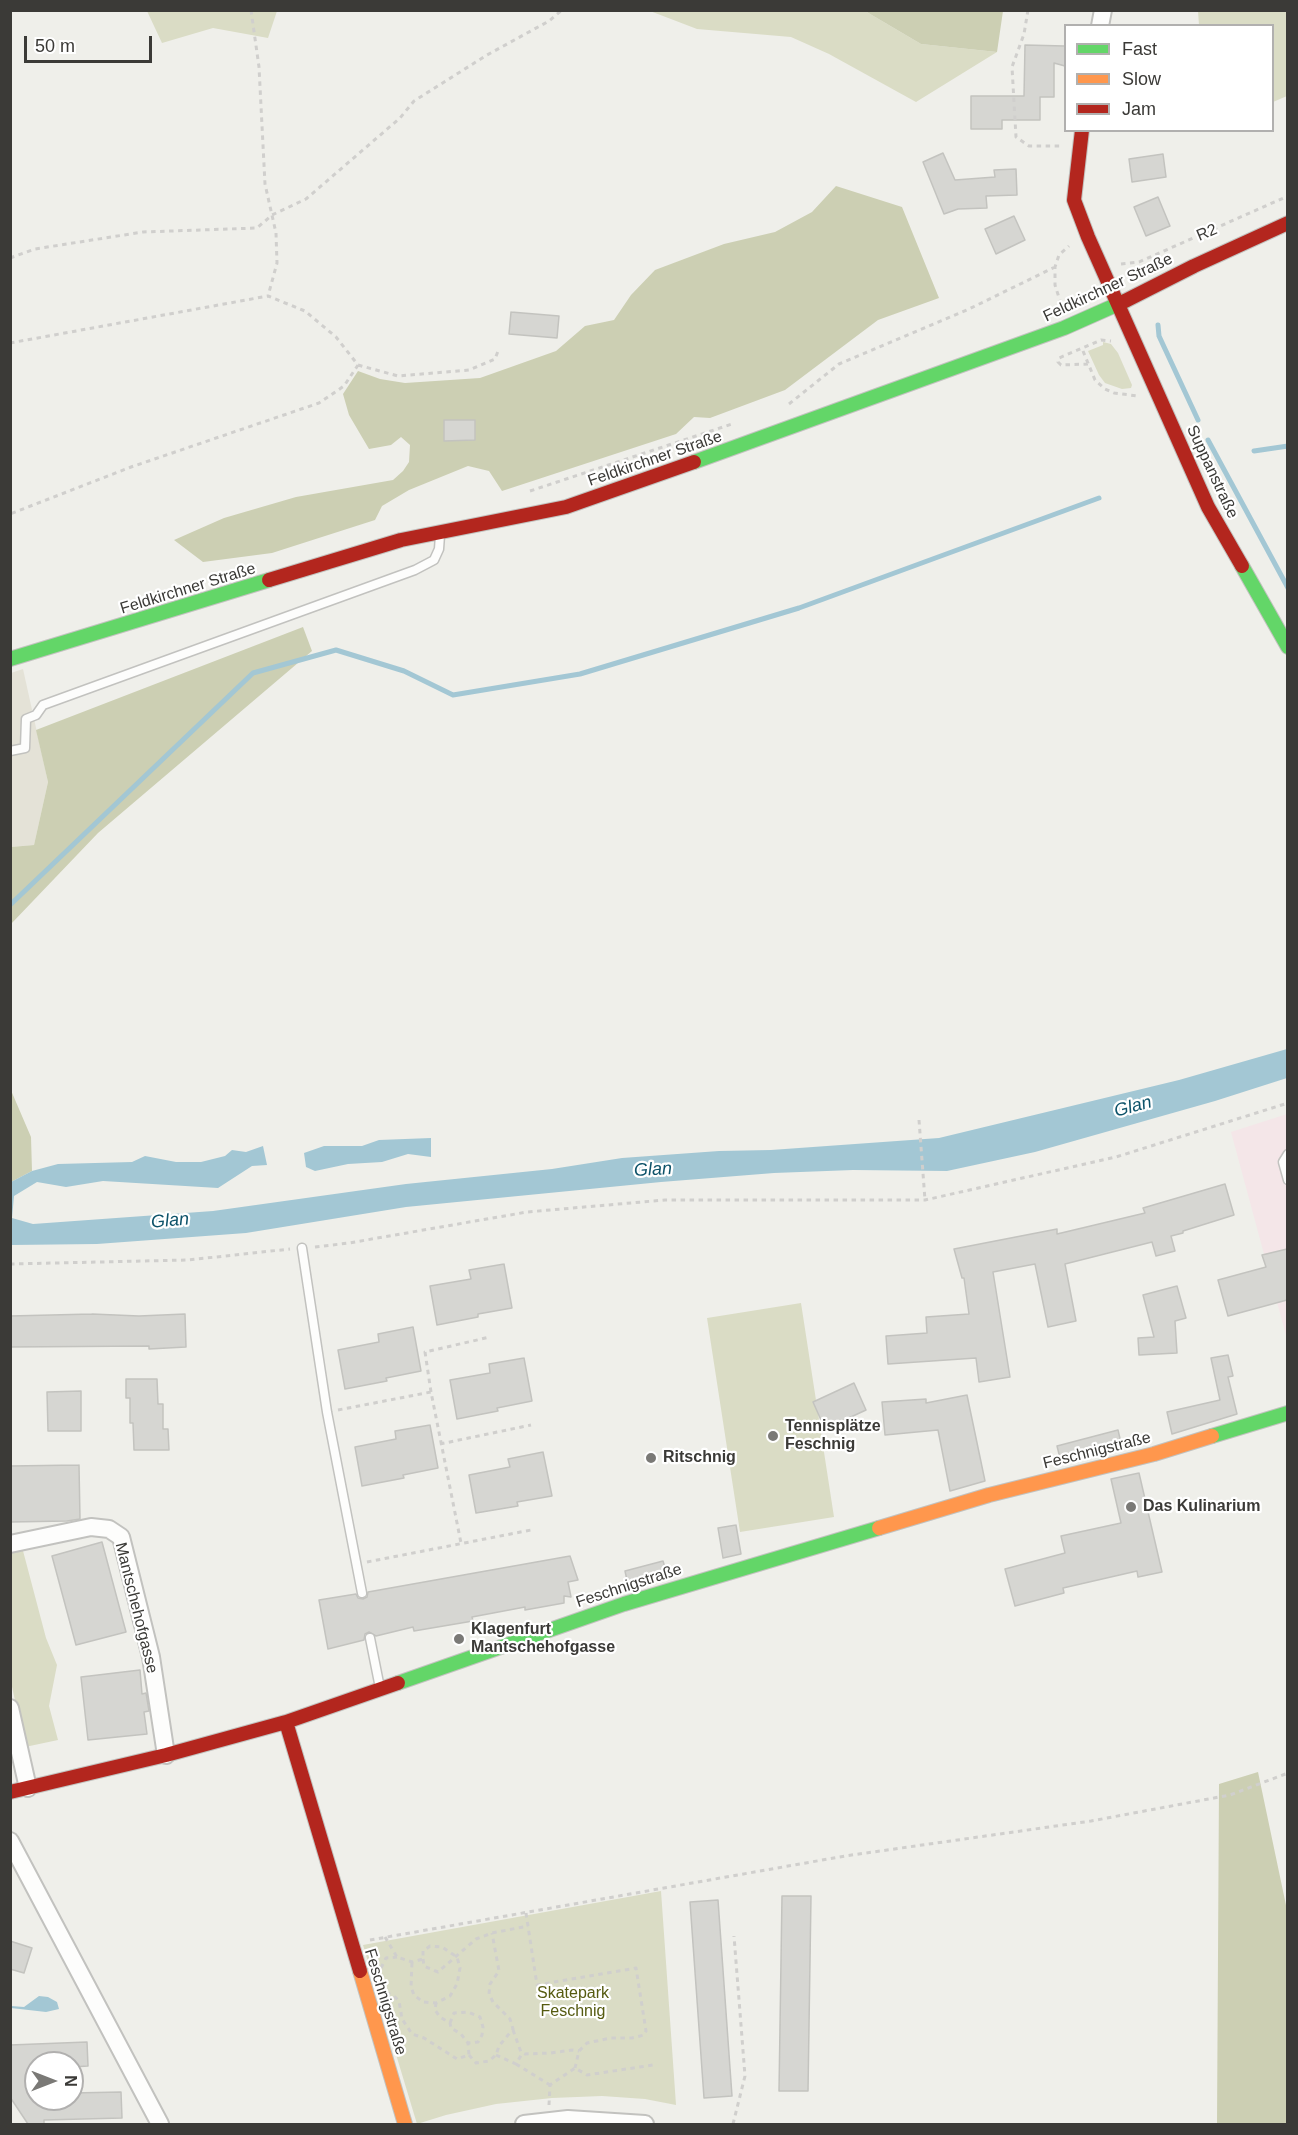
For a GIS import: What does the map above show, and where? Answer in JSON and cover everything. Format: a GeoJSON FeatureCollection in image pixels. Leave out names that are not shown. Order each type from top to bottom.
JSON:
{"type":"FeatureCollection","features":[{"type":"Feature","properties":{"kind":"street","name":"Suppanstraße"},"geometry":{"type":"LineString","coordinates":[[1082,132],[1074,200],[1088,237],[1208,507],[1287,647]]}},
{"type":"Feature","properties":{"kind":"street","name":"Feldkirchner Straße"},"geometry":{"type":"LineString","coordinates":[[10,659],[401,540],[566,507],[1064,328],[1118,305],[1194,266],[1287,223]]}},
{"type":"Feature","properties":{"kind":"street","name":"Feschnigstraße"},"geometry":{"type":"LineString","coordinates":[[405,2124],[286,1722],[624,1604],[989,1494],[1154,1454],[1287,1413]]}},
{"type":"Feature","properties":{"kind":"street","name":"Mantschehofgasse"},"geometry":{"type":"LineString","coordinates":[[10,1544],[91,1527],[110,1529],[121,1537],[151,1657],[166,1755]]}},
{"type":"Feature","properties":{"kind":"street"},"geometry":{"type":"LineString","coordinates":[[10,1708],[28,1788]]}},
{"type":"Feature","properties":{"kind":"street"},"geometry":{"type":"LineString","coordinates":[[10,1792],[166,1755],[286,1722]]}},
{"type":"Feature","properties":{"kind":"street"},"geometry":{"type":"LineString","coordinates":[[10,1841],[160,2124]]}},
{"type":"Feature","properties":{"kind":"street"},"geometry":{"type":"LineString","coordinates":[[524,2124],[568,2119],[645,2124]]}},
{"type":"Feature","properties":{"kind":"lane"},"geometry":{"type":"LineString","coordinates":[[10,751],[25,747],[26,719],[36,715],[43,705],[415,570],[434,560],[439,549],[440,532]]}},
{"type":"Feature","properties":{"kind":"lane"},"geometry":{"type":"LineString","coordinates":[[1287,1154],[1283,1162],[1287,1180]]}},
{"type":"Feature","properties":{"kind":"lane"},"geometry":{"type":"LineString","coordinates":[[302,1248],[327,1412],[362,1593]]}},
{"type":"Feature","properties":{"kind":"lane"},"geometry":{"type":"LineString","coordinates":[[370,1638],[380,1689]]}},
{"type":"Feature","properties":{"kind":"path"},"geometry":{"type":"LineString","coordinates":[[251,10],[259,67],[265,184],[276,233],[277,263],[268,296]]}},
{"type":"Feature","properties":{"kind":"path"},"geometry":{"type":"LineString","coordinates":[[10,258],[35,249],[143,232],[257,228],[272,215],[306,199],[400,118],[414,101],[487,55],[549,21],[562,10]]}},
{"type":"Feature","properties":{"kind":"path"},"geometry":{"type":"LineString","coordinates":[[1028,10],[1024,34],[1012,68],[1016,137],[1029,146],[1079,146]]}},
{"type":"Feature","properties":{"kind":"path","name":"R2"},"geometry":{"type":"LineString","coordinates":[[1119,263],[1139,262],[1287,196]]}},
{"type":"Feature","properties":{"kind":"path"},"geometry":{"type":"LineString","coordinates":[[1061,304],[1056,285],[1059,255],[1066,248],[1088,237]]}},
{"type":"Feature","properties":{"kind":"path"},"geometry":{"type":"LineString","coordinates":[[787,406],[839,364],[969,309],[1056,267]]}},
{"type":"Feature","properties":{"kind":"path"},"geometry":{"type":"LineString","coordinates":[[10,343],[268,296],[305,311],[336,337],[358,365],[398,376],[469,370],[495,359],[498,351]]}},
{"type":"Feature","properties":{"kind":"path"},"geometry":{"type":"LineString","coordinates":[[1088,364],[1061,365],[1058,362],[1059,358],[1101,340],[1114,342]]}},
{"type":"Feature","properties":{"kind":"path"},"geometry":{"type":"LineString","coordinates":[[10,514],[131,467],[319,403],[344,386],[358,365]]}},
{"type":"Feature","properties":{"kind":"path"},"geometry":{"type":"LineString","coordinates":[[1136,387],[1140,396]]}},
{"type":"Feature","properties":{"kind":"path"},"geometry":{"type":"LineString","coordinates":[[529,491],[742,421]]}},
{"type":"Feature","properties":{"kind":"path"},"geometry":{"type":"LineString","coordinates":[[10,1264],[188,1260],[349,1243],[527,1212],[665,1200],[925,1200],[1116,1157],[1287,1103]]}},
{"type":"Feature","properties":{"kind":"path"},"geometry":{"type":"LineString","coordinates":[[920,1120],[925,1200]]}},
{"type":"Feature","properties":{"kind":"path"},"geometry":{"type":"LineString","coordinates":[[461,1543],[440,1444],[425,1352],[490,1337]]}},
{"type":"Feature","properties":{"kind":"path"},"geometry":{"type":"LineString","coordinates":[[327,1412],[431,1392]]}},
{"type":"Feature","properties":{"kind":"path"},"geometry":{"type":"LineString","coordinates":[[440,1444],[531,1425]]}},
{"type":"Feature","properties":{"kind":"path"},"geometry":{"type":"LineString","coordinates":[[356,1564],[531,1530]]}},
{"type":"Feature","properties":{"kind":"path"},"geometry":{"type":"LineString","coordinates":[[350,1943],[845,1856],[1103,1819],[1230,1795],[1287,1773]]}},
{"type":"Feature","properties":{"kind":"path"},"geometry":{"type":"LineString","coordinates":[[526,1913],[537,1985],[636,1968],[646,2031],[644,2035],[632,2038],[611,2038],[587,2043],[579,2051],[575,2068],[550,2085]]}},
{"type":"Feature","properties":{"kind":"path"},"geometry":{"type":"LineString","coordinates":[[412,1962],[411,1987],[414,1995],[423,2002],[436,2003],[450,1996],[458,1984],[460,1968],[457,1957],[442,1947],[430,1946],[423,1951],[424,1966],[438,1972],[457,1957],[476,1939],[492,1933],[528,1926]]}},
{"type":"Feature","properties":{"kind":"path"},"geometry":{"type":"LineString","coordinates":[[492,1933],[499,1971],[490,1984],[489,1994],[493,2002],[510,2019],[523,2052]]}},
{"type":"Feature","properties":{"kind":"path"},"geometry":{"type":"LineString","coordinates":[[733,2124],[745,2076],[734,1936]]}},
{"type":"Feature","properties":{"kind":"path"},"geometry":{"type":"LineString","coordinates":[[385,1937],[397,1957]]}},
{"type":"Feature","properties":{"kind":"path"},"geometry":{"type":"LineString","coordinates":[[378,1976],[386,1958],[397,1957],[412,1962],[423,1959]]}},
{"type":"Feature","properties":{"kind":"path"},"geometry":{"type":"LineString","coordinates":[[381,1992],[393,1995],[399,2001],[402,2019],[412,2034],[424,2038],[457,2059],[469,2055]]}},
{"type":"Feature","properties":{"kind":"path"},"geometry":{"type":"LineString","coordinates":[[436,2003],[435,2010],[440,2017],[450,2022]]}},
{"type":"Feature","properties":{"kind":"path"},"geometry":{"type":"LineString","coordinates":[[468,2043],[478,2042],[482,2035],[483,2027],[480,2018],[468,2012],[454,2013],[450,2022],[451,2028],[461,2034],[468,2043],[469,2055],[476,2063],[489,2061],[496,2055],[499,2046],[513,2029]]}},
{"type":"Feature","properties":{"kind":"path"},"geometry":{"type":"LineString","coordinates":[[523,2052],[579,2051]]}},
{"type":"Feature","properties":{"kind":"path"},"geometry":{"type":"LineString","coordinates":[[516,2064],[523,2052]]}},
{"type":"Feature","properties":{"kind":"path"},"geometry":{"type":"LineString","coordinates":[[496,2055],[516,2064],[550,2085]]}},
{"type":"Feature","properties":{"kind":"path"},"geometry":{"type":"LineString","coordinates":[[575,2068],[587,2075],[653,2065]]}},
{"type":"Feature","properties":{"kind":"path"},"geometry":{"type":"LineString","coordinates":[[548,2121],[550,2085]]}},
{"type":"Feature","properties":{"kind":"shaded area"},"geometry":{"type":"Polygon","coordinates":[[[23,669],[48,782],[34,845],[11,847],[11,673],[23,669]]]}},
{"type":"Feature","properties":{"kind":"shaded area"},"geometry":{"type":"Polygon","coordinates":[[[1287,1114],[1287,1339],[1231,1132],[1287,1114]]]}},
{"type":"Feature","properties":{"kind":"green space"},"geometry":{"type":"Polygon","coordinates":[[[147,11],[277,11],[268,38],[213,28],[162,43],[147,11]]]}},
{"type":"Feature","properties":{"kind":"green space"},"geometry":{"type":"Polygon","coordinates":[[[650,11],[865,11],[921,44],[997,52],[916,102],[829,54],[791,37],[697,29],[650,11]]]}},
{"type":"Feature","properties":{"kind":"green space"},"geometry":{"type":"Polygon","coordinates":[[[865,11],[1003,11],[997,52],[921,44],[865,11]]]}},
{"type":"Feature","properties":{"kind":"green space"},"geometry":{"type":"Polygon","coordinates":[[[1198,11],[1287,11],[1287,96],[1274,102],[1274,24],[1199,24],[1198,11]]]}},
{"type":"Feature","properties":{"kind":"green space"},"geometry":{"type":"Polygon","coordinates":[[[836,186],[902,207],[939,298],[878,320],[785,390],[710,418],[694,417],[676,434],[502,491],[489,471],[468,466],[409,490],[382,506],[375,520],[272,553],[203,562],[174,540],[224,518],[296,497],[393,480],[403,471],[409,462],[410,445],[401,437],[391,445],[369,449],[349,415],[343,394],[358,371],[380,379],[405,383],[480,378],[556,351],[585,326],[614,320],[631,295],[655,270],[724,244],[775,232],[812,212],[836,186]]]}},
{"type":"Feature","properties":{"kind":"green space"},"geometry":{"type":"Polygon","coordinates":[[[1103,342],[1111,344],[1118,353],[1132,385],[1131,388],[1122,389],[1105,383],[1099,375],[1088,351],[1103,345],[1103,342]]]}},
{"type":"Feature","properties":{"kind":"green space"},"geometry":{"type":"Polygon","coordinates":[[[303,627],[312,651],[98,833],[11,924],[11,847],[34,845],[48,782],[36,730],[303,627]]]}},
{"type":"Feature","properties":{"kind":"green space"},"geometry":{"type":"Polygon","coordinates":[[[10,1088],[31,1137],[32,1171],[11,1182],[10,1088]]]}},
{"type":"Feature","properties":{"kind":"green space","name":"Tennisplätze Feschnig"},"geometry":{"type":"Polygon","coordinates":[[[801,1303],[834,1517],[740,1532],[707,1318],[801,1303]]]}},
{"type":"Feature","properties":{"kind":"green space"},"geometry":{"type":"Polygon","coordinates":[[[22,1547],[46,1638],[57,1665],[49,1706],[58,1740],[25,1747],[11,1682],[10,1549],[22,1547]]]}},
{"type":"Feature","properties":{"kind":"green space"},"geometry":{"type":"Polygon","coordinates":[[[1258,1772],[1287,1910],[1287,2124],[1217,2124],[1219,1784],[1258,1772]]]}},
{"type":"Feature","properties":{"kind":"green space","name":"Skatepark Feschnig"},"geometry":{"type":"Polygon","coordinates":[[[661,1891],[676,2105],[645,2099],[602,2096],[552,2098],[496,2104],[417,2124],[363,1945],[661,1891]]]}},
{"type":"Feature","properties":{"kind":"water","name":"Glan"},"geometry":{"type":"Polygon","coordinates":[[[1287,1049],[1287,1078],[1035,1152],[947,1171],[853,1170],[774,1173],[406,1207],[246,1233],[97,1244],[11,1245],[11,1182],[32,1171],[58,1164],[132,1162],[145,1156],[176,1162],[201,1162],[225,1156],[232,1150],[246,1152],[263,1146],[267,1165],[252,1166],[218,1188],[103,1181],[66,1187],[37,1182],[14,1196],[12,1218],[33,1224],[213,1211],[406,1184],[552,1169],[622,1158],[939,1138],[1179,1080],[1287,1049]]]}},
{"type":"Feature","properties":{"kind":"water"},"geometry":{"type":"Polygon","coordinates":[[[431,1138],[431,1157],[408,1154],[382,1162],[348,1164],[315,1171],[306,1167],[304,1153],[324,1146],[362,1146],[379,1140],[431,1138]]]}},
{"type":"Feature","properties":{"kind":"water"},"geometry":{"type":"Polygon","coordinates":[[[39,1996],[48,1997],[57,2002],[59,2009],[46,2012],[11,2008],[11,2006],[24,2007],[39,1996]]]}},
{"type":"Feature","properties":{"kind":"building"},"geometry":{"type":"Polygon","coordinates":[[[1025,45],[1064,46],[1064,66],[1054,63],[1054,97],[1040,97],[1040,120],[1002,120],[1002,129],[971,129],[971,96],[1024,96],[1025,45]]]}},
{"type":"Feature","properties":{"kind":"building"},"geometry":{"type":"Polygon","coordinates":[[[943,153],[955,180],[995,177],[994,170],[1016,169],[1017,195],[986,196],[987,208],[958,209],[944,214],[923,162],[943,153]]]}},
{"type":"Feature","properties":{"kind":"building"},"geometry":{"type":"Polygon","coordinates":[[[1163,154],[1166,177],[1132,182],[1129,159],[1163,154]]]}},
{"type":"Feature","properties":{"kind":"building"},"geometry":{"type":"Polygon","coordinates":[[[1158,197],[1170,226],[1146,236],[1134,207],[1158,197]]]}},
{"type":"Feature","properties":{"kind":"building"},"geometry":{"type":"Polygon","coordinates":[[[1014,216],[1025,240],[996,254],[985,229],[1014,216]]]}},
{"type":"Feature","properties":{"kind":"building"},"geometry":{"type":"Polygon","coordinates":[[[511,312],[559,316],[557,338],[509,334],[511,312]]]}},
{"type":"Feature","properties":{"kind":"building"},"geometry":{"type":"Polygon","coordinates":[[[444,420],[475,420],[475,440],[444,441],[444,420]]]}},
{"type":"Feature","properties":{"kind":"building"},"geometry":{"type":"Polygon","coordinates":[[[1225,1184],[1234,1215],[1171,1236],[1175,1251],[1156,1256],[1152,1242],[1065,1264],[1076,1321],[1048,1327],[1035,1264],[993,1272],[1010,1377],[979,1382],[976,1358],[888,1364],[886,1336],[927,1333],[926,1317],[969,1314],[964,1278],[962,1278],[954,1249],[1057,1229],[1057,1234],[1145,1213],[1143,1208],[1225,1184]]]}},
{"type":"Feature","properties":{"kind":"building"},"geometry":{"type":"Polygon","coordinates":[[[1287,1249],[1287,1300],[1228,1316],[1218,1280],[1266,1267],[1262,1255],[1287,1249]]]}},
{"type":"Feature","properties":{"kind":"building"},"geometry":{"type":"Polygon","coordinates":[[[504,1264],[512,1308],[437,1325],[430,1286],[471,1279],[469,1270],[504,1264]]]}},
{"type":"Feature","properties":{"kind":"building"},"geometry":{"type":"Polygon","coordinates":[[[1177,1286],[1186,1318],[1175,1321],[1177,1353],[1139,1355],[1138,1338],[1154,1337],[1143,1295],[1177,1286]]]}},
{"type":"Feature","properties":{"kind":"building"},"geometry":{"type":"Polygon","coordinates":[[[92,1314],[139,1316],[185,1314],[186,1347],[149,1349],[149,1346],[10,1347],[10,1316],[92,1314]]]}},
{"type":"Feature","properties":{"kind":"building"},"geometry":{"type":"Polygon","coordinates":[[[413,1327],[421,1371],[386,1378],[387,1381],[345,1389],[338,1350],[379,1342],[378,1334],[413,1327]]]}},
{"type":"Feature","properties":{"kind":"building"},"geometry":{"type":"Polygon","coordinates":[[[1228,1355],[1233,1376],[1228,1377],[1237,1414],[1172,1434],[1167,1412],[1220,1400],[1211,1358],[1228,1355]]]}},
{"type":"Feature","properties":{"kind":"building"},"geometry":{"type":"Polygon","coordinates":[[[524,1358],[532,1401],[457,1419],[450,1380],[490,1373],[489,1364],[524,1358]]]}},
{"type":"Feature","properties":{"kind":"building"},"geometry":{"type":"Polygon","coordinates":[[[126,1379],[157,1379],[158,1404],[163,1404],[163,1429],[168,1429],[169,1450],[134,1450],[133,1423],[130,1423],[130,1398],[126,1398],[126,1379]]]}},
{"type":"Feature","properties":{"kind":"building"},"geometry":{"type":"Polygon","coordinates":[[[854,1383],[866,1410],[825,1429],[813,1402],[854,1383]]]}},
{"type":"Feature","properties":{"kind":"building"},"geometry":{"type":"Polygon","coordinates":[[[81,1391],[81,1431],[48,1431],[47,1392],[81,1391]]]}},
{"type":"Feature","properties":{"kind":"building"},"geometry":{"type":"Polygon","coordinates":[[[967,1395],[985,1481],[950,1491],[938,1430],[885,1435],[882,1402],[926,1399],[926,1403],[967,1395]]]}},
{"type":"Feature","properties":{"kind":"building"},"geometry":{"type":"Polygon","coordinates":[[[430,1425],[438,1468],[403,1475],[404,1478],[362,1486],[355,1447],[396,1439],[395,1431],[430,1425]]]}},
{"type":"Feature","properties":{"kind":"building"},"geometry":{"type":"Polygon","coordinates":[[[1118,1430],[1122,1447],[1061,1462],[1057,1446],[1118,1430]]]}},
{"type":"Feature","properties":{"kind":"building"},"geometry":{"type":"Polygon","coordinates":[[[543,1452],[552,1496],[517,1502],[518,1506],[476,1513],[469,1475],[510,1467],[508,1459],[543,1452]]]}},
{"type":"Feature","properties":{"kind":"building"},"geometry":{"type":"Polygon","coordinates":[[[79,1465],[80,1519],[10,1522],[10,1466],[79,1465]]]}},
{"type":"Feature","properties":{"kind":"building"},"geometry":{"type":"Polygon","coordinates":[[[1139,1473],[1162,1572],[1138,1577],[1137,1571],[1063,1588],[1064,1593],[1015,1606],[1005,1569],[1065,1553],[1061,1536],[1121,1523],[1111,1479],[1139,1473]]]}},
{"type":"Feature","properties":{"kind":"building"},"geometry":{"type":"Polygon","coordinates":[[[736,1525],[741,1554],[723,1558],[718,1528],[736,1525]]]}},
{"type":"Feature","properties":{"kind":"building"},"geometry":{"type":"Polygon","coordinates":[[[102,1542],[126,1632],[76,1645],[52,1556],[102,1542]]]}},
{"type":"Feature","properties":{"kind":"building"},"geometry":{"type":"Polygon","coordinates":[[[570,1556],[578,1580],[568,1582],[571,1597],[564,1596],[564,1603],[525,1610],[525,1607],[472,1617],[473,1621],[414,1631],[413,1627],[376,1636],[369,1632],[365,1634],[364,1640],[328,1649],[319,1600],[356,1594],[358,1598],[363,1599],[367,1597],[368,1592],[570,1556]]]}},
{"type":"Feature","properties":{"kind":"building"},"geometry":{"type":"Polygon","coordinates":[[[663,1561],[667,1574],[628,1585],[625,1571],[663,1561]]]}},
{"type":"Feature","properties":{"kind":"building"},"geometry":{"type":"Polygon","coordinates":[[[140,1670],[142,1694],[146,1693],[149,1711],[144,1712],[147,1734],[88,1740],[81,1677],[140,1670]]]}},
{"type":"Feature","properties":{"kind":"building"},"geometry":{"type":"Polygon","coordinates":[[[782,1896],[811,1896],[808,2091],[779,2091],[782,1896]]]}},
{"type":"Feature","properties":{"kind":"building"},"geometry":{"type":"Polygon","coordinates":[[[718,1900],[732,2096],[704,2098],[690,1902],[718,1900]]]}},
{"type":"Feature","properties":{"kind":"building"},"geometry":{"type":"Polygon","coordinates":[[[10,1941],[32,1948],[24,1973],[10,1969],[10,1941]]]}},
{"type":"Feature","properties":{"kind":"building"},"geometry":{"type":"Polygon","coordinates":[[[87,2042],[88,2066],[84,2066],[84,2051],[24,2051],[24,2111],[84,2111],[84,2093],[121,2092],[122,2118],[44,2120],[44,2124],[28,2124],[10,2097],[10,2045],[87,2042]]]}},
{"type":"Feature","properties":{"kind":"waterway"},"geometry":{"type":"LineString","coordinates":[[1158,325],[1159,336],[1198,420]]}},
{"type":"Feature","properties":{"kind":"waterway"},"geometry":{"type":"LineString","coordinates":[[1208,440],[1288,588]]}},
{"type":"Feature","properties":{"kind":"waterway"},"geometry":{"type":"LineString","coordinates":[[1254,451],[1288,446]]}},
{"type":"Feature","properties":{"kind":"waterway"},"geometry":{"type":"LineString","coordinates":[[10,905],[253,673],[336,650],[404,671],[453,695],[580,674],[799,608],[1099,498]]}},
{"type":"Feature","properties":{"kind":"traffic: fast"},"geometry":{"type":"LineString","coordinates":[[694,462],[1064,328],[1125,301]]}},
{"type":"Feature","properties":{"kind":"traffic: fast"},"geometry":{"type":"LineString","coordinates":[[1242,566],[1288,647]]}},
{"type":"Feature","properties":{"kind":"traffic: fast"},"geometry":{"type":"LineString","coordinates":[[10,659],[269,580]]}},
{"type":"Feature","properties":{"kind":"traffic: fast"},"geometry":{"type":"LineString","coordinates":[[1212,1436],[1288,1413]]}},
{"type":"Feature","properties":{"kind":"traffic: fast"},"geometry":{"type":"LineString","coordinates":[[398,1683],[624,1604],[879,1528]]}},
{"type":"Feature","properties":{"kind":"traffic: slow"},"geometry":{"type":"LineString","coordinates":[[879,1528],[989,1495],[1154,1454],[1212,1436]]}},
{"type":"Feature","properties":{"kind":"traffic: slow"},"geometry":{"type":"LineString","coordinates":[[360,1971],[405,2124]]}},
{"type":"Feature","properties":{"kind":"traffic: jam"},"geometry":{"type":"LineString","coordinates":[[1082,132],[1074,200],[1088,237],[1208,507],[1242,566]]}},
{"type":"Feature","properties":{"kind":"traffic: jam"},"geometry":{"type":"LineString","coordinates":[[1125,301],[1288,223]]}},
{"type":"Feature","properties":{"kind":"traffic: jam"},"geometry":{"type":"LineString","coordinates":[[269,580],[401,540],[566,507],[694,462]]}},
{"type":"Feature","properties":{"kind":"traffic: jam"},"geometry":{"type":"LineString","coordinates":[[10,1792],[166,1755],[286,1722],[398,1683]]}},
{"type":"Feature","properties":{"kind":"traffic: jam"},"geometry":{"type":"LineString","coordinates":[[286,1722],[360,1971]]}},
{"type":"Feature","properties":{"kind":"place","name":"Tennisplätze Feschnig"},"geometry":{"type":"Point","coordinates":[773,1436]}},
{"type":"Feature","properties":{"kind":"place","name":"Ritschnig"},"geometry":{"type":"Point","coordinates":[651,1458]}},
{"type":"Feature","properties":{"kind":"place","name":"Das Kulinarium"},"geometry":{"type":"Point","coordinates":[1131,1507]}},
{"type":"Feature","properties":{"kind":"place","name":"Klagenfurt Mantschehofgasse"},"geometry":{"type":"Point","coordinates":[459,1639]}}]}
